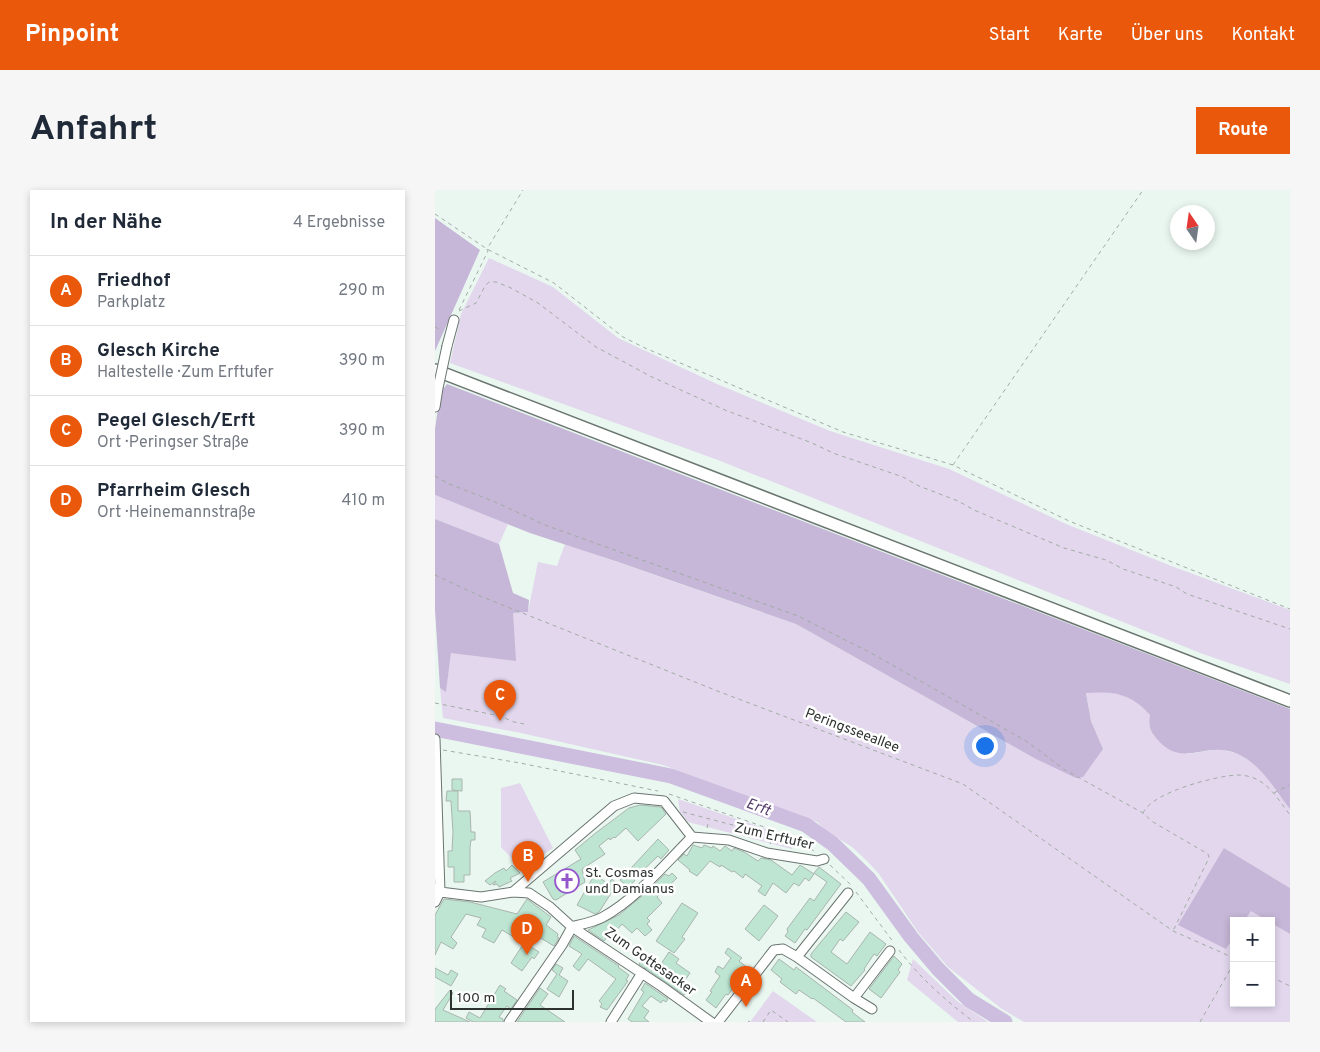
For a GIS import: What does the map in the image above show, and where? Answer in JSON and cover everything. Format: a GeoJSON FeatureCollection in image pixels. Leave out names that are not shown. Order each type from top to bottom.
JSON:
{"type":"FeatureCollection","features":[{"type":"Feature","properties":{"kind":"main road"},"geometry":{"type":"LineString","coordinates":[[435,370],[1290,701]]}},
{"type":"Feature","properties":{"kind":"street"},"geometry":{"type":"LineString","coordinates":[[435,407],[454,320]]}},
{"type":"Feature","properties":{"kind":"street"},"geometry":{"type":"LineString","coordinates":[[435,739],[438,891],[435,902]]}},
{"type":"Feature","properties":{"kind":"street"},"geometry":{"type":"LineString","coordinates":[[438,891],[481,897],[513,892],[614,806],[634,798],[664,801],[692,837],[638,891],[611,912],[602,918],[573,927],[509,1022]]}},
{"type":"Feature","properties":{"kind":"street","name":"Zum Erftufer"},"geometry":{"type":"LineString","coordinates":[[692,837],[729,840],[767,853],[817,861],[823,859]]}},
{"type":"Feature","properties":{"kind":"street","name":"Zum Gottesacker"},"geometry":{"type":"LineString","coordinates":[[513,892],[529,893],[550,907],[573,927],[711,1022]]}},
{"type":"Feature","properties":{"kind":"street"},"geometry":{"type":"LineString","coordinates":[[797,957],[848,893]]}},
{"type":"Feature","properties":{"kind":"street"},"geometry":{"type":"LineString","coordinates":[[854,998],[894,948]]}},
{"type":"Feature","properties":{"kind":"street"},"geometry":{"type":"LineString","coordinates":[[718,1022],[774,950],[783,949],[872,1009]]}},
{"type":"Feature","properties":{"kind":"street"},"geometry":{"type":"LineString","coordinates":[[611,1022],[642,973]]}},
{"type":"Feature","properties":{"kind":"path"},"geometry":{"type":"LineString","coordinates":[[454,320],[487,249],[523,190]]}},
{"type":"Feature","properties":{"kind":"path"},"geometry":{"type":"LineString","coordinates":[[953,465],[1143,190]]}},
{"type":"Feature","properties":{"kind":"path"},"geometry":{"type":"LineString","coordinates":[[435,214],[487,249],[554,283],[623,337],[645,348],[843,432],[953,465],[1069,522],[1290,608]]}},
{"type":"Feature","properties":{"kind":"path"},"geometry":{"type":"LineString","coordinates":[[459,311],[475,303],[487,283],[496,282],[539,303],[596,347],[652,377],[725,410],[853,460],[903,476],[919,486],[958,501],[974,510],[1064,548],[1106,560],[1123,569],[1176,587],[1187,594],[1290,629]]}},
{"type":"Feature","properties":{"kind":"path"},"geometry":{"type":"LineString","coordinates":[[435,476],[545,526],[799,616],[871,653],[1017,736],[1065,770],[1143,812],[1153,822],[1208,854],[1209,858],[1173,931]]}},
{"type":"Feature","properties":{"kind":"path","name":"Peringsseeallee"},"geometry":{"type":"LineString","coordinates":[[435,576],[480,596],[720,692],[963,784],[1173,931],[1230,956]]}},
{"type":"Feature","properties":{"kind":"path"},"geometry":{"type":"LineString","coordinates":[[435,703],[500,716],[523,724]]}},
{"type":"Feature","properties":{"kind":"path"},"geometry":{"type":"LineString","coordinates":[[1143,812],[1147,805],[1176,790],[1239,775],[1255,778],[1268,787],[1290,815]]}},
{"type":"Feature","properties":{"kind":"path"},"geometry":{"type":"LineString","coordinates":[[1274,793],[1289,785]]}},
{"type":"Feature","properties":{"kind":"path"},"geometry":{"type":"LineString","coordinates":[[671,808],[748,829],[773,838]]}},
{"type":"Feature","properties":{"kind":"path"},"geometry":{"type":"LineString","coordinates":[[767,853],[777,831]]}},
{"type":"Feature","properties":{"kind":"path"},"geometry":{"type":"LineString","coordinates":[[823,859],[849,882],[894,948],[929,985],[974,1022]]}},
{"type":"Feature","properties":{"kind":"path"},"geometry":{"type":"LineString","coordinates":[[1200,1022],[1230,970]]}},
{"type":"Feature","properties":{"kind":"path"},"geometry":{"type":"LineString","coordinates":[[1275,979],[1290,986]]}},
{"type":"Feature","properties":{"kind":"path"},"geometry":{"type":"LineString","coordinates":[[763,1022],[771,1010],[788,1022]]}},
{"type":"Feature","properties":{"kind":"shaded area"},"geometry":{"type":"Polygon","coordinates":[[[435,218],[480,250],[435,351],[435,218]]]}},
{"type":"Feature","properties":{"kind":"shaded area"},"geometry":{"type":"Polygon","coordinates":[[[489,258],[553,287],[618,338],[717,384],[830,431],[949,469],[1066,524],[1290,610],[1290,684],[1203,654],[718,460],[450,363],[461,314],[489,258]]]}},
{"type":"Feature","properties":{"kind":"shaded area"},"geometry":{"type":"Polygon","coordinates":[[[447,384],[1290,709],[1290,809],[1261,771],[1238,754],[1226,750],[1185,753],[1167,748],[1151,731],[1149,725],[1150,715],[1136,702],[1121,695],[1105,692],[1086,693],[1091,721],[1103,749],[1083,777],[1076,778],[1034,758],[796,624],[530,533],[435,495],[435,429],[440,394],[447,384]]]}},
{"type":"Feature","properties":{"kind":"shaded area"},"geometry":{"type":"Polygon","coordinates":[[[435,495],[508,524],[499,544],[435,519],[435,495]]]}},
{"type":"Feature","properties":{"kind":"shaded area"},"geometry":{"type":"Polygon","coordinates":[[[435,519],[499,544],[513,593],[529,600],[528,612],[513,613],[516,661],[451,653],[446,692],[440,688],[435,610],[435,519]]]}},
{"type":"Feature","properties":{"kind":"shaded area"},"geometry":{"type":"Polygon","coordinates":[[[565,544],[796,624],[1034,758],[1103,749],[1091,721],[1086,692],[1113,693],[1136,702],[1150,715],[1149,724],[1154,736],[1188,754],[1219,749],[1239,754],[1258,766],[1290,809],[1290,888],[1224,848],[1226,949],[1230,943],[1230,1007],[1275,1007],[1275,925],[1290,934],[1290,1022],[1024,1022],[1002,1009],[948,967],[918,932],[879,874],[852,847],[825,830],[817,822],[663,765],[521,733],[443,718],[440,688],[446,691],[451,653],[513,625],[513,613],[528,612],[538,562],[557,566],[565,544]]]}},
{"type":"Feature","properties":{"kind":"shaded area"},"geometry":{"type":"Polygon","coordinates":[[[520,783],[553,848],[522,869],[501,847],[501,788],[520,783]]]}},
{"type":"Feature","properties":{"kind":"shaded area"},"geometry":{"type":"Polygon","coordinates":[[[678,799],[772,831],[795,841],[792,849],[688,822],[680,812],[678,799]]]}},
{"type":"Feature","properties":{"kind":"shaded area"},"geometry":{"type":"Polygon","coordinates":[[[1224,848],[1290,888],[1290,934],[1275,925],[1275,917],[1261,917],[1251,911],[1247,917],[1230,917],[1230,943],[1226,949],[1178,925],[1224,848]]]}},
{"type":"Feature","properties":{"kind":"shaded area"},"geometry":{"type":"Polygon","coordinates":[[[1251,910],[1262,917],[1247,917],[1251,910]]]}},
{"type":"Feature","properties":{"kind":"shaded area"},"geometry":{"type":"Polygon","coordinates":[[[913,959],[957,1001],[988,1022],[958,1022],[907,980],[913,959]]]}},
{"type":"Feature","properties":{"kind":"shaded area"},"geometry":{"type":"Polygon","coordinates":[[[773,991],[817,1022],[750,1022],[773,991]]]}},
{"type":"Feature","properties":{"kind":"building"},"geometry":{"type":"Polygon","coordinates":[[[452,779],[462,779],[462,791],[452,790],[452,779]]]}},
{"type":"Feature","properties":{"kind":"building"},"geometry":{"type":"Polygon","coordinates":[[[447,791],[458,791],[458,811],[470,811],[471,832],[475,832],[475,840],[471,840],[470,847],[470,875],[464,875],[464,882],[454,882],[454,867],[448,867],[448,851],[452,851],[453,832],[451,801],[446,801],[447,791]]]}},
{"type":"Feature","properties":{"kind":"building"},"geometry":{"type":"Polygon","coordinates":[[[640,805],[661,807],[666,814],[638,841],[626,828],[615,838],[610,840],[609,838],[599,846],[605,854],[582,869],[585,882],[556,900],[553,899],[543,882],[581,859],[575,850],[629,808],[640,805]]]}},
{"type":"Feature","properties":{"kind":"building"},"geometry":{"type":"Polygon","coordinates":[[[658,839],[669,850],[661,859],[658,856],[634,879],[629,888],[620,880],[658,839]]]}},
{"type":"Feature","properties":{"kind":"building"},"geometry":{"type":"Polygon","coordinates":[[[693,845],[702,848],[704,845],[712,848],[713,846],[720,851],[725,846],[732,851],[734,848],[758,861],[761,858],[771,860],[792,875],[800,865],[814,874],[809,881],[805,878],[799,886],[794,883],[786,893],[773,883],[765,896],[758,891],[762,886],[745,874],[743,878],[734,871],[732,872],[721,865],[720,867],[710,861],[697,876],[689,871],[678,860],[684,854],[687,856],[693,845]]]}},
{"type":"Feature","properties":{"kind":"building"},"geometry":{"type":"Polygon","coordinates":[[[512,865],[520,873],[510,878],[512,881],[499,887],[497,884],[493,885],[496,881],[490,885],[485,881],[504,868],[506,871],[512,865]]]}},
{"type":"Feature","properties":{"kind":"building"},"geometry":{"type":"Polygon","coordinates":[[[819,867],[841,884],[795,943],[785,936],[788,932],[787,929],[810,898],[814,901],[827,882],[814,873],[819,867]]]}},
{"type":"Feature","properties":{"kind":"building"},"geometry":{"type":"Polygon","coordinates":[[[672,873],[677,878],[657,897],[662,903],[647,918],[650,921],[647,924],[652,930],[645,936],[637,928],[632,933],[622,924],[613,934],[611,932],[604,941],[588,930],[619,915],[665,874],[669,876],[672,873]]]}},
{"type":"Feature","properties":{"kind":"building"},"geometry":{"type":"Polygon","coordinates":[[[595,874],[608,884],[612,879],[617,884],[599,912],[595,914],[577,905],[595,874]]]}},
{"type":"Feature","properties":{"kind":"building"},"geometry":{"type":"Polygon","coordinates":[[[444,899],[470,902],[517,914],[527,899],[551,917],[546,925],[558,934],[557,937],[559,938],[554,946],[539,937],[531,947],[539,952],[534,959],[532,957],[522,971],[511,963],[524,943],[502,930],[494,943],[482,937],[486,929],[477,925],[481,918],[466,914],[451,937],[457,943],[453,949],[441,942],[435,955],[435,915],[444,899]]]}},
{"type":"Feature","properties":{"kind":"building"},"geometry":{"type":"Polygon","coordinates":[[[682,903],[698,913],[682,937],[685,939],[674,953],[656,941],[682,903]]]}},
{"type":"Feature","properties":{"kind":"building"},"geometry":{"type":"Polygon","coordinates":[[[764,905],[778,916],[759,941],[745,929],[764,905]]]}},
{"type":"Feature","properties":{"kind":"building"},"geometry":{"type":"Polygon","coordinates":[[[846,912],[859,922],[843,941],[840,939],[831,952],[847,964],[870,932],[886,944],[877,956],[874,954],[865,970],[851,986],[811,957],[811,954],[846,912]]]}},
{"type":"Feature","properties":{"kind":"building"},"geometry":{"type":"Polygon","coordinates":[[[574,936],[619,966],[629,975],[626,980],[628,981],[607,1010],[600,1007],[602,1004],[599,1001],[616,979],[588,959],[579,971],[573,966],[582,954],[569,946],[574,936]]]}},
{"type":"Feature","properties":{"kind":"building"},"geometry":{"type":"Polygon","coordinates":[[[728,948],[742,958],[739,961],[748,968],[716,1008],[706,1000],[720,976],[715,972],[718,966],[723,969],[731,958],[725,953],[728,948]]]}},
{"type":"Feature","properties":{"kind":"building"},"geometry":{"type":"Polygon","coordinates":[[[669,952],[679,959],[676,963],[690,973],[683,983],[688,989],[684,995],[639,964],[644,957],[659,967],[669,952]]]}},
{"type":"Feature","properties":{"kind":"building"},"geometry":{"type":"Polygon","coordinates":[[[894,956],[902,964],[898,970],[900,972],[881,998],[869,989],[894,956]]]}},
{"type":"Feature","properties":{"kind":"building"},"geometry":{"type":"Polygon","coordinates":[[[779,959],[794,970],[796,967],[853,1010],[852,1012],[865,1022],[846,1022],[799,990],[796,994],[780,982],[782,979],[771,970],[779,959]]]}},
{"type":"Feature","properties":{"kind":"building"},"geometry":{"type":"Polygon","coordinates":[[[556,964],[563,968],[559,975],[568,981],[559,997],[547,989],[557,974],[552,970],[556,964]]]}},
{"type":"Feature","properties":{"kind":"building"},"geometry":{"type":"Polygon","coordinates":[[[435,968],[448,975],[451,970],[458,974],[451,986],[435,977],[435,968]]]}},
{"type":"Feature","properties":{"kind":"building"},"geometry":{"type":"Polygon","coordinates":[[[645,983],[668,999],[666,1002],[663,1000],[661,1003],[651,996],[642,1006],[649,1011],[644,1018],[649,1022],[632,1022],[628,1019],[644,992],[641,990],[645,983]]]}},
{"type":"Feature","properties":{"kind":"building"},"geometry":{"type":"Polygon","coordinates":[[[500,985],[506,989],[504,991],[517,1000],[511,1009],[507,1006],[499,1017],[503,1019],[503,1022],[473,1022],[466,1018],[469,1012],[480,1018],[500,985]]]}},
{"type":"Feature","properties":{"kind":"building"},"geometry":{"type":"Polygon","coordinates":[[[540,988],[548,994],[540,1005],[565,1022],[517,1022],[540,988]]]}},
{"type":"Feature","properties":{"kind":"building"},"geometry":{"type":"Polygon","coordinates":[[[450,990],[453,993],[443,1010],[470,1022],[435,1022],[435,1009],[450,990]]]}},
{"type":"Feature","properties":{"kind":"waterway","name":"Erft"},"geometry":{"type":"LineString","coordinates":[[435,729],[671,776],[806,825],[833,844],[869,879],[911,937],[938,969],[969,1000],[1005,1022]]}},
{"type":"Feature","properties":{"kind":"place","name":"Pegel Glesch/Erft"},"geometry":{"type":"Point","coordinates":[500,721]}},
{"type":"Feature","properties":{"kind":"place","name":"St. Cosmas und Damianus"},"geometry":{"type":"Point","coordinates":[567,881]}},
{"type":"Feature","properties":{"kind":"place","name":"Glesch Kirche"},"geometry":{"type":"Point","coordinates":[528,882]}},
{"type":"Feature","properties":{"kind":"place","name":"Pfarrheim Glesch"},"geometry":{"type":"Point","coordinates":[527,955]}},
{"type":"Feature","properties":{"kind":"place","name":"Friedhof"},"geometry":{"type":"Point","coordinates":[746,1007]}}]}
